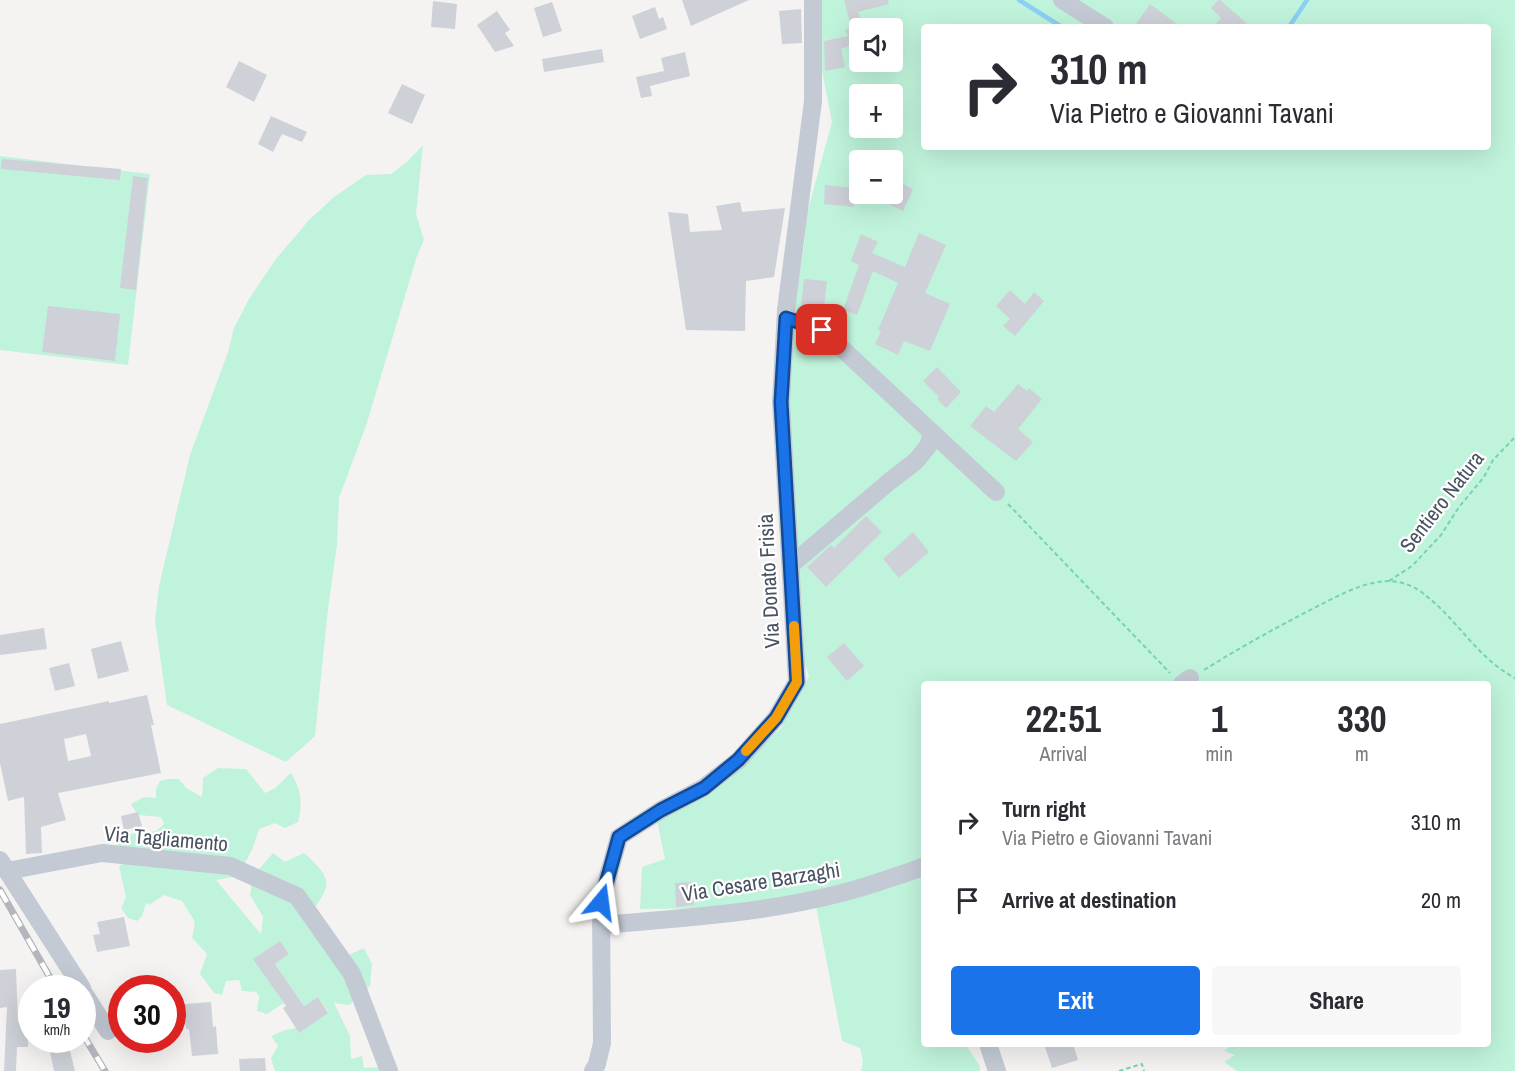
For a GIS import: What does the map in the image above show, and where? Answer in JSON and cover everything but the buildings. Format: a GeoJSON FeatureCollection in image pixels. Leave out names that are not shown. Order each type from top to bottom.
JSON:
{"type":"FeatureCollection","features":[{"type":"Feature","properties":{"kind":"street","name":"Via Donato Frisia"},"geometry":{"type":"LineString","coordinates":[[593,1071],[602,1043],[601,902],[619,837],[661,810],[704,788],[738,760],[776,718],[797,682],[781,402],[786,318],[813,101],[813,0]]}},
{"type":"Feature","properties":{"kind":"street"},"geometry":{"type":"LineString","coordinates":[[1062,0],[1100,24]]}},
{"type":"Feature","properties":{"kind":"street"},"geometry":{"type":"LineString","coordinates":[[786,318],[822,330],[996,492]]}},
{"type":"Feature","properties":{"kind":"street"},"geometry":{"type":"LineString","coordinates":[[790,565],[890,480],[916,461],[928,446],[932,432]]}},
{"type":"Feature","properties":{"kind":"street","name":"Via Tagliamento"},"geometry":{"type":"LineString","coordinates":[[3,865],[102,853],[230,866],[297,896],[352,974],[389,1071]]}},
{"type":"Feature","properties":{"kind":"street"},"geometry":{"type":"LineString","coordinates":[[3,865],[73,975]]}},
{"type":"Feature","properties":{"kind":"street","name":"Via Cesare Barzaghi"},"geometry":{"type":"LineString","coordinates":[[601,925],[733,914],[802,903],[851,891],[921,867]]}},
{"type":"Feature","properties":{"kind":"street"},"geometry":{"type":"LineString","coordinates":[[96,1012],[108,1031]]}},
{"type":"Feature","properties":{"kind":"street"},"geometry":{"type":"LineString","coordinates":[[989,1047],[997,1071]]}},
{"type":"Feature","properties":{"kind":"path","name":"Sentiero Natura"},"geometry":{"type":"LineString","coordinates":[[1389,581],[1412,566],[1441,535],[1459,507],[1484,477],[1493,460],[1515,437]]}},
{"type":"Feature","properties":{"kind":"path"},"geometry":{"type":"LineString","coordinates":[[996,492],[1181,679],[1353,589],[1389,581],[1413,586],[1424,593],[1449,615],[1487,660],[1515,678]]}},
{"type":"Feature","properties":{"kind":"path"},"geometry":{"type":"LineString","coordinates":[[1119,1071],[1142,1064],[1144,1071]]}},
{"type":"Feature","properties":{"kind":"green space"},"geometry":{"type":"Polygon","coordinates":[[[818,0],[1515,0],[1515,1071],[1237,1071],[1224,1062],[1235,1055],[1224,1051],[1229,1047],[1491,1047],[1491,681],[921,681],[921,1047],[967,1047],[980,1066],[980,1071],[861,1071],[863,1061],[860,1048],[842,1041],[814,896],[735,908],[640,909],[642,867],[665,859],[657,821],[715,789],[781,728],[809,676],[803,658],[786,355],[804,246],[807,213],[832,122],[816,40],[818,0]]]}},
{"type":"Feature","properties":{"kind":"green space"},"geometry":{"type":"Polygon","coordinates":[[[423,145],[416,214],[424,240],[417,256],[366,426],[339,498],[337,545],[315,736],[286,762],[167,705],[155,621],[159,586],[190,455],[228,352],[234,328],[249,299],[276,259],[309,220],[334,197],[366,175],[391,174],[407,162],[423,145]]]}},
{"type":"Feature","properties":{"kind":"green space"},"geometry":{"type":"Polygon","coordinates":[[[0,156],[150,174],[128,365],[0,350],[0,156]]]}},
{"type":"Feature","properties":{"kind":"green space"},"geometry":{"type":"Polygon","coordinates":[[[218,768],[246,769],[265,793],[275,788],[291,773],[301,802],[298,822],[285,828],[275,823],[259,829],[252,850],[238,876],[216,880],[261,934],[263,917],[250,895],[253,876],[273,853],[285,862],[304,853],[320,869],[325,876],[326,889],[309,915],[330,927],[331,944],[342,958],[364,948],[372,964],[370,986],[349,1005],[334,1003],[350,1036],[351,1059],[362,1056],[364,1068],[380,1067],[383,1071],[275,1071],[271,1058],[278,1046],[271,1036],[297,1028],[300,1032],[328,1012],[318,997],[304,1006],[275,964],[289,954],[280,941],[254,959],[284,1003],[267,1014],[257,1011],[259,996],[256,992],[242,991],[239,980],[226,981],[222,995],[214,993],[200,974],[207,954],[192,938],[195,922],[182,901],[164,895],[149,905],[146,903],[142,916],[137,921],[128,918],[121,908],[126,897],[119,866],[127,862],[120,856],[117,843],[130,834],[156,831],[164,824],[161,817],[138,815],[131,804],[144,797],[156,798],[156,789],[160,781],[168,779],[179,779],[186,788],[202,797],[203,778],[218,768]]]}},
{"type":"Feature","properties":{"kind":"waterway"},"geometry":{"type":"LineString","coordinates":[[1019,0],[1057,24]]}},
{"type":"Feature","properties":{"kind":"waterway"},"geometry":{"type":"LineString","coordinates":[[1291,24],[1307,0]]}},
{"type":"Feature","properties":{"kind":"railway"},"geometry":{"type":"LineString","coordinates":[[0,890],[49,975]]}},
{"type":"Feature","properties":{"kind":"railway"},"geometry":{"type":"LineString","coordinates":[[94,1053],[105,1071]]}},
{"type":"Feature","properties":{"kind":"slow traffic"},"geometry":{"type":"LineString","coordinates":[[746,751],[776,718],[797,682],[794,626]]}},
{"type":"Feature","properties":{"kind":"route"},"geometry":{"type":"LineString","coordinates":[[601,902],[619,837],[661,810],[704,788],[738,760],[776,718],[797,682],[781,402],[786,318],[822,330]]}}]}
